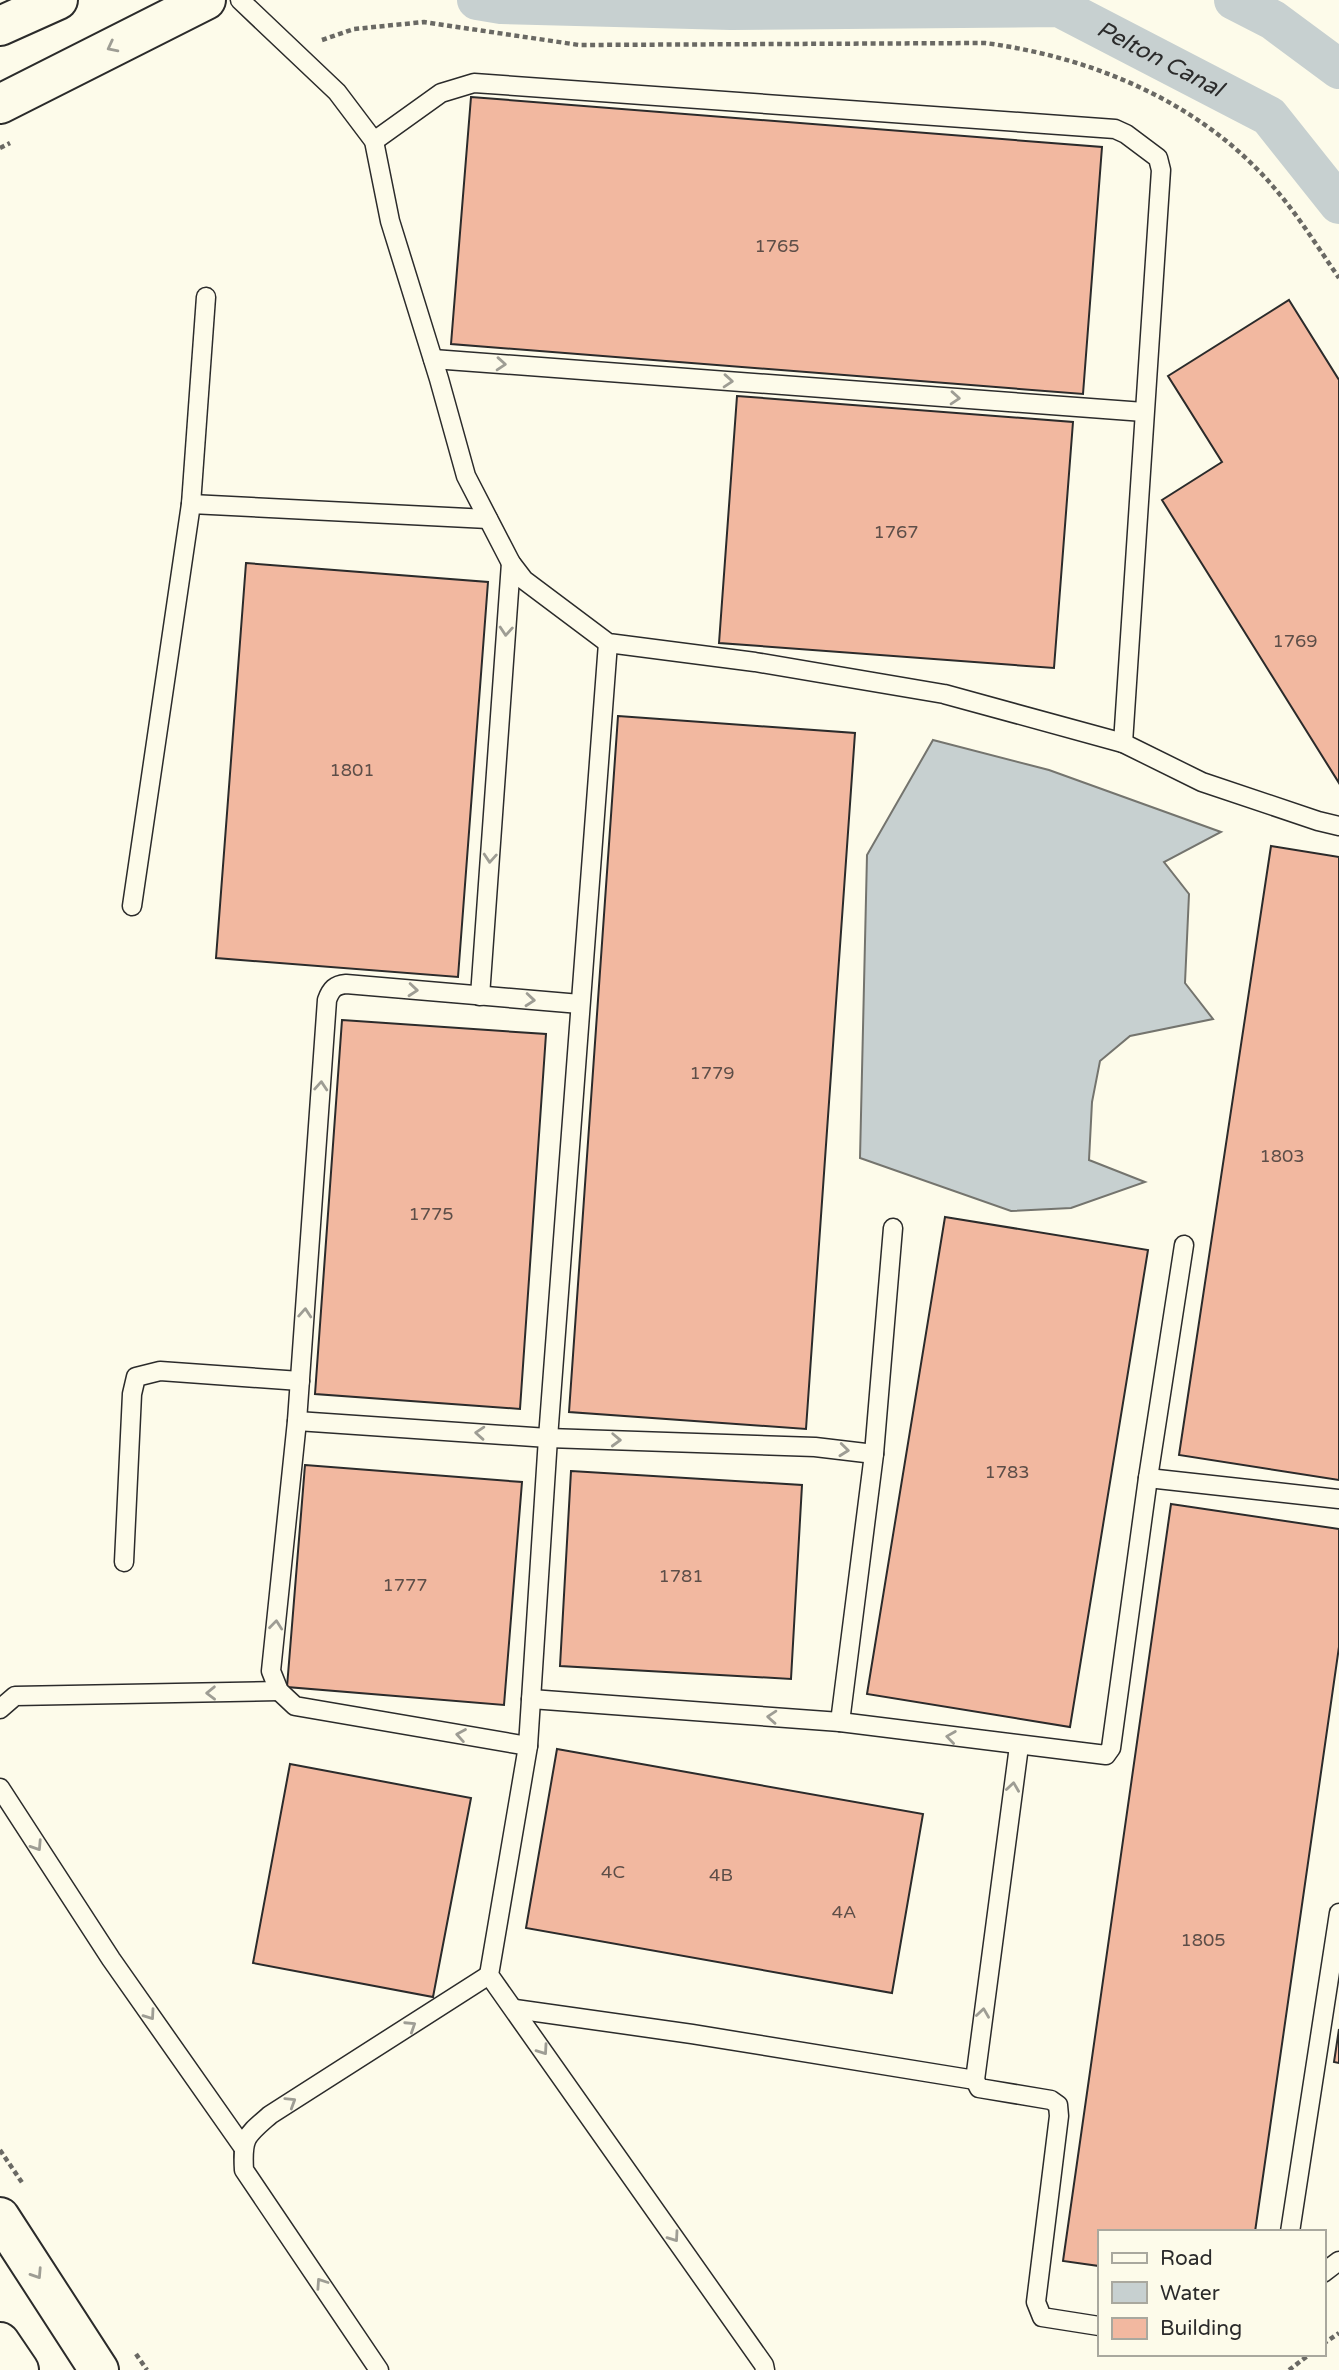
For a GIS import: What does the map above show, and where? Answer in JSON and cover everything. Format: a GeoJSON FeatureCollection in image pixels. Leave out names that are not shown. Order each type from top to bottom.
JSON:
{"type":"FeatureCollection","features":[{"type":"Feature","properties":{"kind":"main road"},"geometry":{"type":"LineString","coordinates":[[0,26],[58,0]]}},
{"type":"Feature","properties":{"kind":"main road"},"geometry":{"type":"LineString","coordinates":[[0,104],[206,0]]}},
{"type":"Feature","properties":{"kind":"main road"},"geometry":{"type":"LineString","coordinates":[[0,2217],[99,2370]]}},
{"type":"Feature","properties":{"kind":"main road"},"geometry":{"type":"LineString","coordinates":[[0,2342],[19,2370]]}},
{"type":"Feature","properties":{"kind":"lane"},"geometry":{"type":"LineString","coordinates":[[240,0],[337,92],[374,141],[390,221],[466,476],[511,563],[524,580],[608,643],[755,662],[944,694],[1122,743],[1202,782],[1339,826]]}},
{"type":"Feature","properties":{"kind":"lane"},"geometry":{"type":"LineString","coordinates":[[374,141],[441,93],[474,83],[1115,129],[1158,158],[1161,170],[1122,743]]}},
{"type":"Feature","properties":{"kind":"lane"},"geometry":{"type":"LineString","coordinates":[[132,906],[191,504],[206,297]]}},
{"type":"Feature","properties":{"kind":"lane"},"geometry":{"type":"LineString","coordinates":[[433,359],[1144,412]]}},
{"type":"Feature","properties":{"kind":"lane"},"geometry":{"type":"LineString","coordinates":[[191,504],[488,519]]}},
{"type":"Feature","properties":{"kind":"lane"},"geometry":{"type":"LineString","coordinates":[[480,996],[511,563]]}},
{"type":"Feature","properties":{"kind":"lane"},"geometry":{"type":"LineString","coordinates":[[608,643],[548,1438],[528,1746],[489,1975],[765,2370]]}},
{"type":"Feature","properties":{"kind":"lane"},"geometry":{"type":"LineString","coordinates":[[528,1746],[295,1706],[279,1691],[271,1671],[297,1421],[327,1000],[330,993],[339,985],[346,984],[580,1004]]}},
{"type":"Feature","properties":{"kind":"lane"},"geometry":{"type":"LineString","coordinates":[[840,1722],[874,1454],[893,1228]]}},
{"type":"Feature","properties":{"kind":"lane"},"geometry":{"type":"LineString","coordinates":[[531,1699],[840,1722],[1102,1756],[1109,1753],[1184,1245]]}},
{"type":"Feature","properties":{"kind":"lane"},"geometry":{"type":"LineString","coordinates":[[124,1562],[132,1394],[136,1377],[160,1371],[300,1381]]}},
{"type":"Feature","properties":{"kind":"lane"},"geometry":{"type":"LineString","coordinates":[[297,1421],[548,1438],[815,1447],[874,1454]]}},
{"type":"Feature","properties":{"kind":"lane"},"geometry":{"type":"LineString","coordinates":[[1148,1478],[1339,1499]]}},
{"type":"Feature","properties":{"kind":"lane"},"geometry":{"type":"LineString","coordinates":[[0,1709],[15,1696],[279,1691]]}},
{"type":"Feature","properties":{"kind":"lane"},"geometry":{"type":"LineString","coordinates":[[1019,1746],[975,2080],[979,2088],[1051,2100],[1058,2105],[1059,2116],[1036,2302],[1042,2317],[1098,2326]]}},
{"type":"Feature","properties":{"kind":"lane"},"geometry":{"type":"LineString","coordinates":[[0,1788],[111,1959],[243,2147]]}},
{"type":"Feature","properties":{"kind":"lane"},"geometry":{"type":"LineString","coordinates":[[1290,2230],[1339,1913]]}},
{"type":"Feature","properties":{"kind":"lane"},"geometry":{"type":"LineString","coordinates":[[380,2370],[244,2170],[243,2147],[248,2134],[270,2115],[489,1975]]}},
{"type":"Feature","properties":{"kind":"lane"},"geometry":{"type":"LineString","coordinates":[[515,2010],[692,2034],[975,2080]]}},
{"type":"Feature","properties":{"kind":"path"},"geometry":{"type":"LineString","coordinates":[[293,49],[354,29],[424,22],[579,45],[985,43],[1027,48],[1079,63],[1160,95],[1216,132],[1269,182],[1339,278]]}},
{"type":"Feature","properties":{"kind":"path"},"geometry":{"type":"LineString","coordinates":[[1289,2370],[1307,2356]]}},
{"type":"Feature","properties":{"kind":"water"},"geometry":{"type":"Polygon","coordinates":[[[933,740],[1049,770],[1221,832],[1164,862],[1189,894],[1185,983],[1213,1019],[1130,1036],[1100,1061],[1092,1102],[1089,1160],[1145,1182],[1071,1208],[1011,1211],[860,1158],[867,855],[933,740]]]}},
{"type":"Feature","properties":{"kind":"building"},"geometry":{"type":"Polygon","coordinates":[[[471,97],[1102,147],[1083,394],[451,344],[471,97]]]}},
{"type":"Feature","properties":{"kind":"building"},"geometry":{"type":"Polygon","coordinates":[[[1289,300],[1339,380],[1339,783],[1162,500],[1222,462],[1168,376],[1289,300]]]}},
{"type":"Feature","properties":{"kind":"building"},"geometry":{"type":"Polygon","coordinates":[[[737,396],[1073,422],[1054,668],[719,643],[737,396]]]}},
{"type":"Feature","properties":{"kind":"building"},"geometry":{"type":"Polygon","coordinates":[[[246,563],[488,582],[458,977],[216,958],[246,563]]]}},
{"type":"Feature","properties":{"kind":"building"},"geometry":{"type":"Polygon","coordinates":[[[618,716],[855,733],[806,1429],[569,1412],[618,716]]]}},
{"type":"Feature","properties":{"kind":"building"},"geometry":{"type":"Polygon","coordinates":[[[1271,846],[1339,857],[1339,1480],[1179,1455],[1271,846]]]}},
{"type":"Feature","properties":{"kind":"building"},"geometry":{"type":"Polygon","coordinates":[[[342,1020],[546,1034],[520,1409],[315,1394],[342,1020]]]}},
{"type":"Feature","properties":{"kind":"building"},"geometry":{"type":"Polygon","coordinates":[[[945,1217],[1148,1250],[1070,1727],[867,1694],[945,1217]]]}},
{"type":"Feature","properties":{"kind":"building"},"geometry":{"type":"Polygon","coordinates":[[[305,1465],[522,1482],[504,1705],[287,1687],[305,1465]]]}},
{"type":"Feature","properties":{"kind":"building"},"geometry":{"type":"Polygon","coordinates":[[[571,1471],[802,1485],[791,1679],[560,1666],[571,1471]]]}},
{"type":"Feature","properties":{"kind":"building"},"geometry":{"type":"Polygon","coordinates":[[[1171,1504],[1339,1529],[1339,1647],[1255,2230],[1098,2230],[1098,2266],[1063,2261],[1171,1504]]]}},
{"type":"Feature","properties":{"kind":"building"},"geometry":{"type":"Polygon","coordinates":[[[557,1749],[923,1814],[892,1993],[526,1928],[557,1749]]]}},
{"type":"Feature","properties":{"kind":"building"},"geometry":{"type":"Polygon","coordinates":[[[290,1764],[471,1798],[433,1997],[253,1963],[290,1764]]]}},
{"type":"Feature","properties":{"kind":"building"},"geometry":{"type":"Polygon","coordinates":[[[1339,2029],[1339,2063],[1334,2062],[1339,2029]]]}},
{"type":"Feature","properties":{"kind":"waterway","name":"Pelton Canal"},"geometry":{"type":"LineString","coordinates":[[477,0],[501,4],[731,10],[1059,7],[1269,116],[1339,204]]}},
{"type":"Feature","properties":{"kind":"waterway","name":"Pelton Canal"},"geometry":{"type":"LineString","coordinates":[[1234,0],[1273,20],[1339,69]]}}]}
